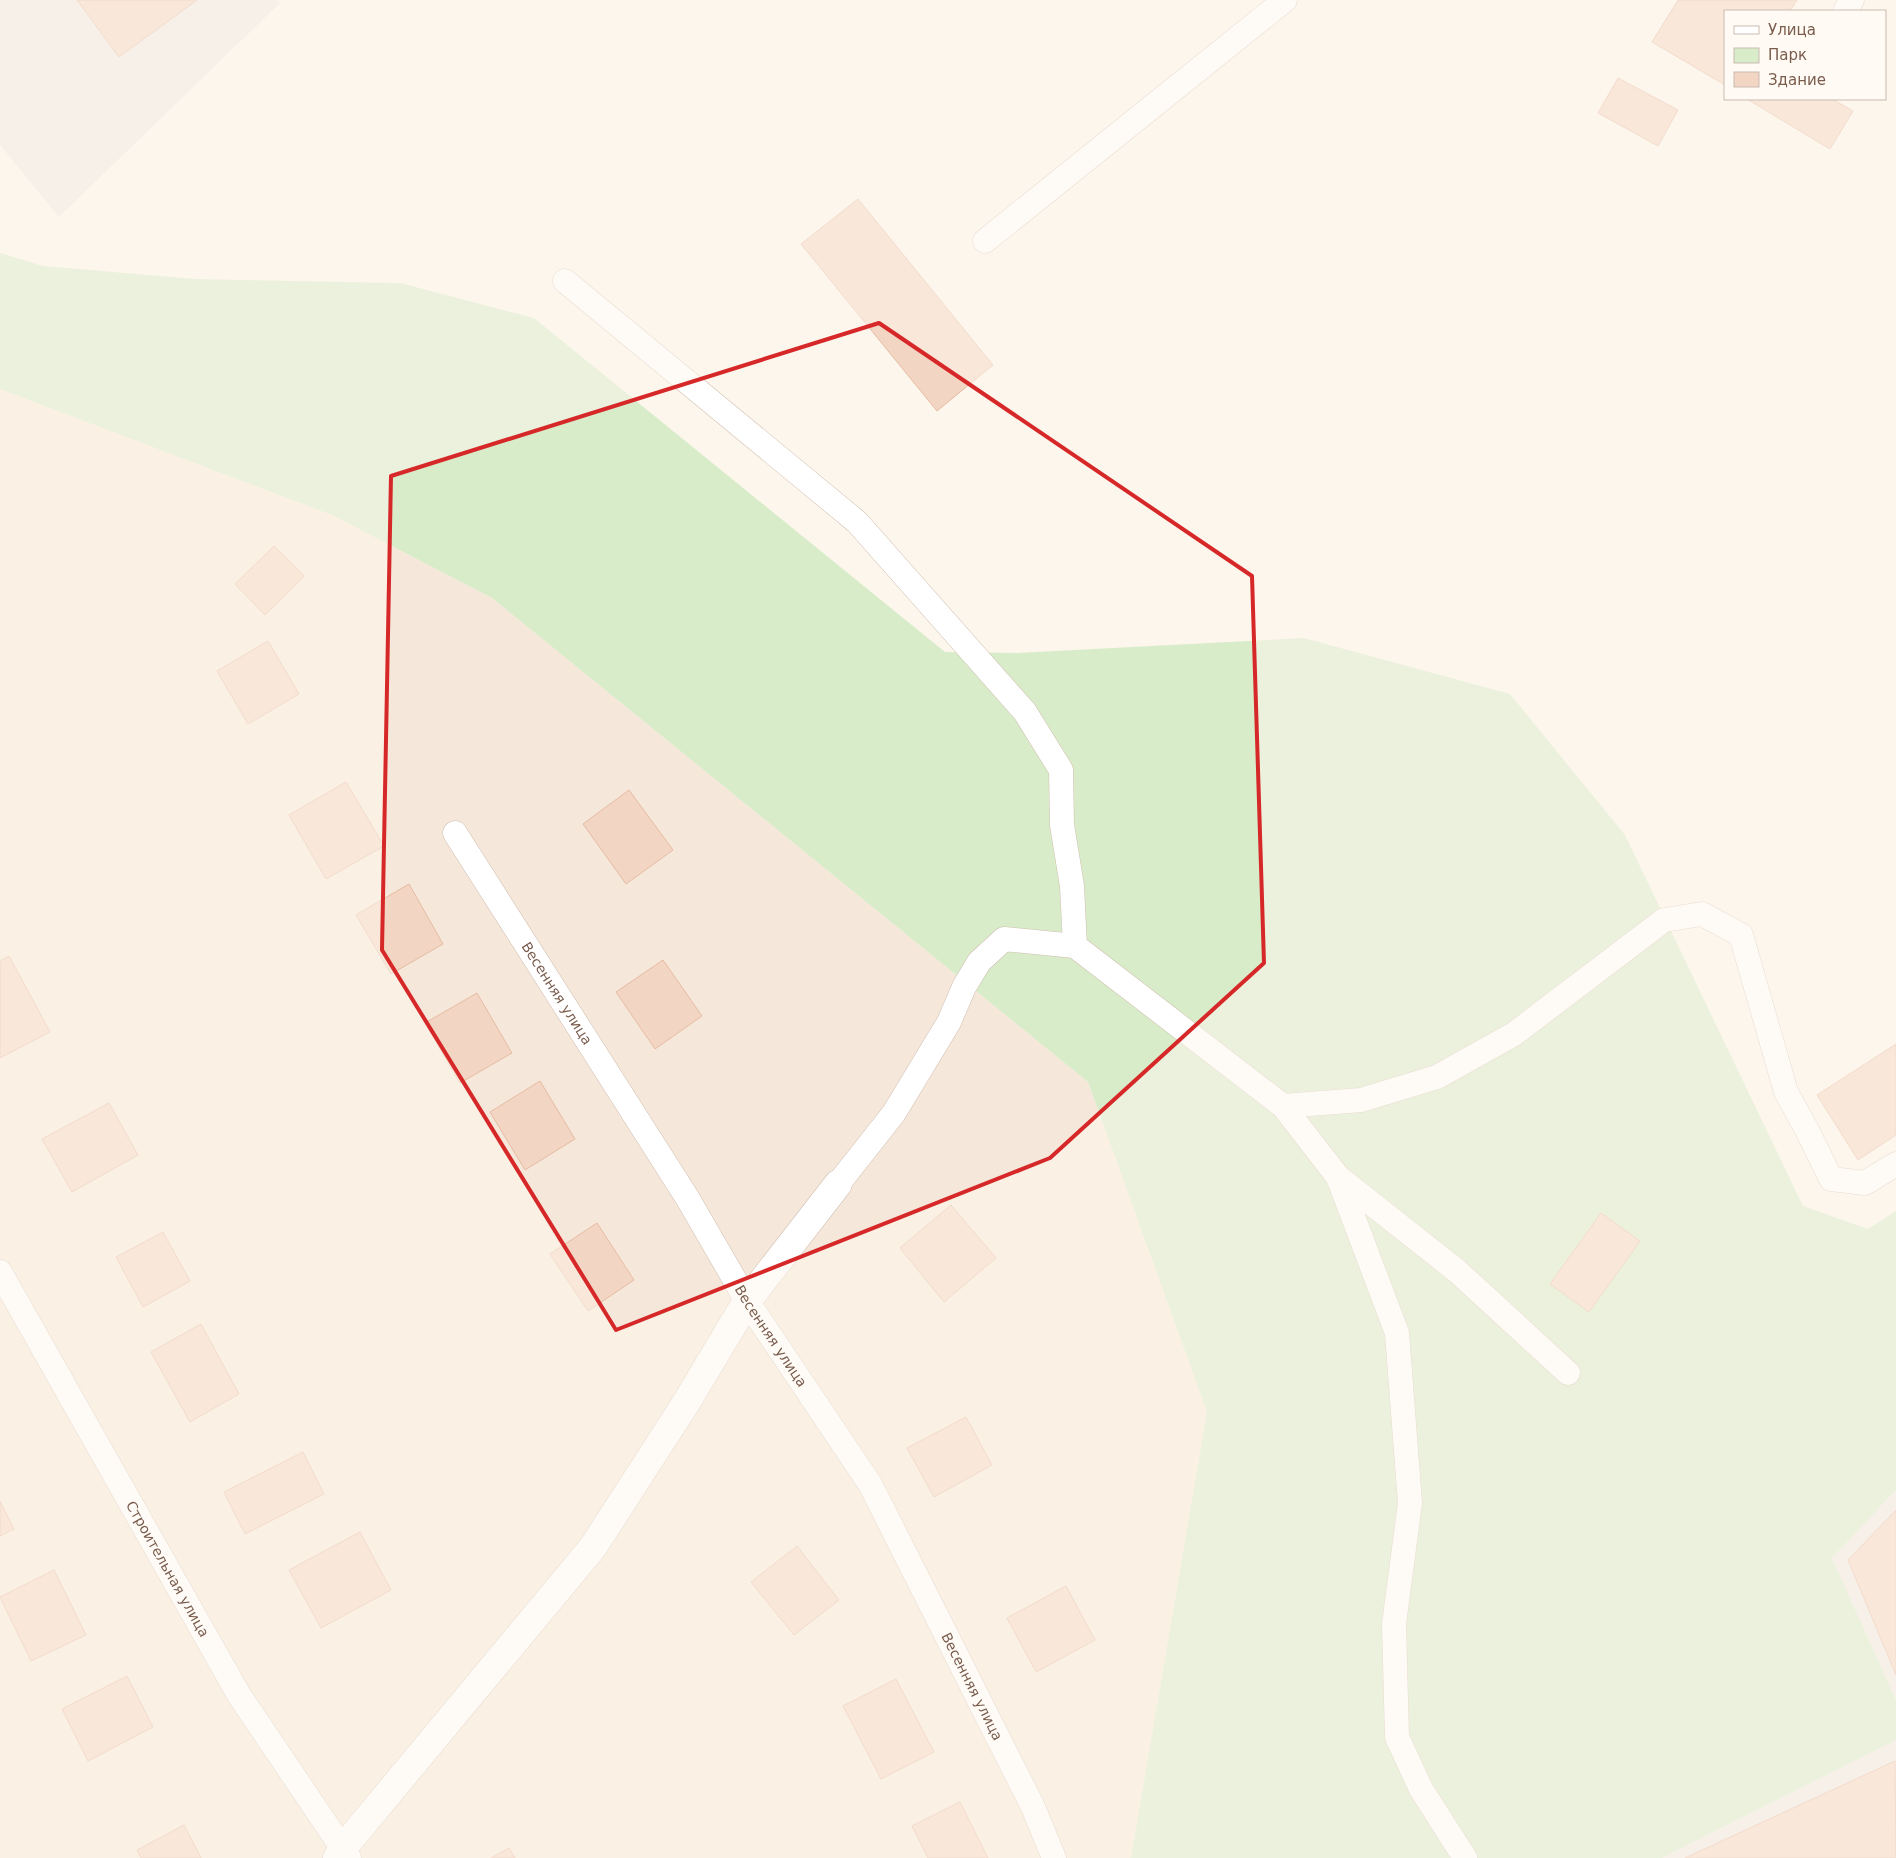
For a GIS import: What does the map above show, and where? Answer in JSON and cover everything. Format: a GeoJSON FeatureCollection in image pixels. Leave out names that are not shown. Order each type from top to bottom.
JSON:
{"type":"FeatureCollection","features":[{"type":"Feature","properties":{"kind":"street"},"geometry":{"type":"LineString","coordinates":[[343,1855],[593,1547],[686,1404],[746,1301],[838,1184]]}},
{"type":"Feature","properties":{"kind":"lane"},"geometry":{"type":"LineString","coordinates":[[985,241],[1285,0]]}},
{"type":"Feature","properties":{"kind":"lane"},"geometry":{"type":"LineString","coordinates":[[565,281],[857,522],[1024,712],[1061,770],[1062,825],[1072,886],[1075,946]]}},
{"type":"Feature","properties":{"kind":"lane","name":"Весенняя улица"},"geometry":{"type":"LineString","coordinates":[[455,833],[688,1199],[746,1301],[870,1484],[1033,1807],[1054,1858]]}},
{"type":"Feature","properties":{"kind":"lane"},"geometry":{"type":"LineString","coordinates":[[1283,1106],[1361,1100],[1437,1077],[1514,1034],[1664,920],[1702,914],[1741,935],[1786,1092],[1831,1179],[1865,1183],[1896,1164]]}},
{"type":"Feature","properties":{"kind":"lane"},"geometry":{"type":"LineString","coordinates":[[838,1184],[894,1113],[949,1022],[964,988],[979,962],[1004,939],[1075,946],[1283,1106],[1338,1177],[1457,1271],[1568,1374]]}},
{"type":"Feature","properties":{"kind":"lane"},"geometry":{"type":"LineString","coordinates":[[1338,1177],[1397,1333],[1410,1503],[1394,1624],[1396,1738],[1422,1789],[1465,1858]]}},
{"type":"Feature","properties":{"kind":"lane","name":"Строительная улица"},"geometry":{"type":"LineString","coordinates":[[0,1272],[239,1695],[343,1855]]}},
{"type":"Feature","properties":{"kind":"highlighted area"},"geometry":{"type":"Polygon","coordinates":[[[879,323],[1252,576],[1264,963],[1050,1158],[616,1330],[382,950],[391,476],[879,323]]]}},
{"type":"Feature","properties":{"kind":"shaded area"},"geometry":{"type":"Polygon","coordinates":[[[0,0],[278,0],[280,3],[59,217],[0,145],[0,0]]]}},
{"type":"Feature","properties":{"kind":"shaded area"},"geometry":{"type":"Polygon","coordinates":[[[0,389],[332,515],[492,598],[1088,1082],[1207,1412],[1131,1858],[0,1858],[0,389]]]}},
{"type":"Feature","properties":{"kind":"shaded area"},"geometry":{"type":"Polygon","coordinates":[[[1896,1490],[1896,1700],[1832,1558],[1896,1490]]]}},
{"type":"Feature","properties":{"kind":"shaded area"},"geometry":{"type":"Polygon","coordinates":[[[1896,1740],[1896,1858],[1662,1858],[1896,1740]]]}},
{"type":"Feature","properties":{"kind":"green space"},"geometry":{"type":"Polygon","coordinates":[[[0,253],[43,266],[196,279],[400,283],[534,318],[945,652],[1017,653],[1304,638],[1510,694],[1625,835],[1803,1206],[1868,1229],[1896,1211],[1896,1490],[1832,1558],[1896,1700],[1896,1740],[1662,1858],[1131,1858],[1207,1412],[1088,1082],[492,598],[332,515],[0,389],[0,253]]]}},
{"type":"Feature","properties":{"kind":"building"},"geometry":{"type":"Polygon","coordinates":[[[77,0],[197,0],[119,57],[77,0]]]}},
{"type":"Feature","properties":{"kind":"building"},"geometry":{"type":"Polygon","coordinates":[[[1678,0],[1797,0],[1791,10],[1724,10],[1724,84],[1652,42],[1678,0]]]}},
{"type":"Feature","properties":{"kind":"building"},"geometry":{"type":"Polygon","coordinates":[[[1618,78],[1678,110],[1658,146],[1598,113],[1618,78]]]}},
{"type":"Feature","properties":{"kind":"building"},"geometry":{"type":"Polygon","coordinates":[[[1749,100],[1834,100],[1853,111],[1830,149],[1749,100]]]}},
{"type":"Feature","properties":{"kind":"building"},"geometry":{"type":"Polygon","coordinates":[[[858,199],[993,365],[937,411],[801,244],[858,199]]]}},
{"type":"Feature","properties":{"kind":"building"},"geometry":{"type":"Polygon","coordinates":[[[274,546],[304,576],[265,615],[235,584],[274,546]]]}},
{"type":"Feature","properties":{"kind":"building"},"geometry":{"type":"Polygon","coordinates":[[[268,641],[299,694],[248,724],[217,671],[268,641]]]}},
{"type":"Feature","properties":{"kind":"building"},"geometry":{"type":"Polygon","coordinates":[[[346,782],[384,846],[326,879],[289,815],[346,782]]]}},
{"type":"Feature","properties":{"kind":"building"},"geometry":{"type":"Polygon","coordinates":[[[629,790],[673,850],[626,884],[583,824],[629,790]]]}},
{"type":"Feature","properties":{"kind":"building"},"geometry":{"type":"Polygon","coordinates":[[[409,884],[443,944],[391,974],[356,915],[409,884]]]}},
{"type":"Feature","properties":{"kind":"building"},"geometry":{"type":"Polygon","coordinates":[[[9,956],[50,1032],[0,1058],[0,961],[9,956]]]}},
{"type":"Feature","properties":{"kind":"building"},"geometry":{"type":"Polygon","coordinates":[[[663,960],[702,1016],[655,1049],[616,992],[663,960]]]}},
{"type":"Feature","properties":{"kind":"building"},"geometry":{"type":"Polygon","coordinates":[[[477,993],[512,1053],[460,1083],[425,1023],[477,993]]]}},
{"type":"Feature","properties":{"kind":"building"},"geometry":{"type":"Polygon","coordinates":[[[1896,1044],[1896,1135],[1858,1160],[1817,1095],[1896,1044]]]}},
{"type":"Feature","properties":{"kind":"building"},"geometry":{"type":"Polygon","coordinates":[[[540,1081],[575,1139],[525,1170],[490,1112],[540,1081]]]}},
{"type":"Feature","properties":{"kind":"building"},"geometry":{"type":"Polygon","coordinates":[[[109,1103],[138,1155],[72,1192],[42,1139],[109,1103]]]}},
{"type":"Feature","properties":{"kind":"building"},"geometry":{"type":"Polygon","coordinates":[[[951,1205],[996,1258],[944,1302],[900,1248],[951,1205]]]}},
{"type":"Feature","properties":{"kind":"building"},"geometry":{"type":"Polygon","coordinates":[[[1601,1213],[1640,1241],[1589,1312],[1550,1284],[1601,1213]]]}},
{"type":"Feature","properties":{"kind":"building"},"geometry":{"type":"Polygon","coordinates":[[[597,1223],[634,1280],[588,1311],[550,1254],[597,1223]]]}},
{"type":"Feature","properties":{"kind":"building"},"geometry":{"type":"Polygon","coordinates":[[[163,1232],[190,1281],[143,1307],[116,1257],[163,1232]]]}},
{"type":"Feature","properties":{"kind":"building"},"geometry":{"type":"Polygon","coordinates":[[[201,1324],[239,1394],[190,1422],[151,1352],[201,1324]]]}},
{"type":"Feature","properties":{"kind":"building"},"geometry":{"type":"Polygon","coordinates":[[[966,1417],[992,1465],[934,1497],[907,1448],[966,1417]]]}},
{"type":"Feature","properties":{"kind":"building"},"geometry":{"type":"Polygon","coordinates":[[[303,1452],[324,1494],[245,1534],[224,1492],[303,1452]]]}},
{"type":"Feature","properties":{"kind":"building"},"geometry":{"type":"Polygon","coordinates":[[[0,1501],[14,1529],[0,1536],[0,1501]]]}},
{"type":"Feature","properties":{"kind":"building"},"geometry":{"type":"Polygon","coordinates":[[[1896,1510],[1896,1675],[1848,1560],[1896,1510]]]}},
{"type":"Feature","properties":{"kind":"building"},"geometry":{"type":"Polygon","coordinates":[[[360,1532],[391,1590],[321,1628],[289,1570],[360,1532]]]}},
{"type":"Feature","properties":{"kind":"building"},"geometry":{"type":"Polygon","coordinates":[[[797,1546],[839,1600],[794,1635],[751,1582],[797,1546]]]}},
{"type":"Feature","properties":{"kind":"building"},"geometry":{"type":"Polygon","coordinates":[[[54,1570],[86,1635],[31,1661],[0,1597],[54,1570]]]}},
{"type":"Feature","properties":{"kind":"building"},"geometry":{"type":"Polygon","coordinates":[[[1066,1586],[1095,1640],[1036,1672],[1007,1618],[1066,1586]]]}},
{"type":"Feature","properties":{"kind":"building"},"geometry":{"type":"Polygon","coordinates":[[[127,1676],[153,1727],[88,1761],[62,1709],[127,1676]]]}},
{"type":"Feature","properties":{"kind":"building"},"geometry":{"type":"Polygon","coordinates":[[[896,1679],[934,1752],[881,1779],[843,1706],[896,1679]]]}},
{"type":"Feature","properties":{"kind":"building"},"geometry":{"type":"Polygon","coordinates":[[[1895,1761],[1896,1858],[1685,1858],[1895,1761]]]}},
{"type":"Feature","properties":{"kind":"building"},"geometry":{"type":"Polygon","coordinates":[[[960,1802],[988,1858],[928,1858],[912,1826],[960,1802]]]}},
{"type":"Feature","properties":{"kind":"building"},"geometry":{"type":"Polygon","coordinates":[[[184,1825],[201,1858],[141,1858],[137,1850],[184,1825]]]}},
{"type":"Feature","properties":{"kind":"building"},"geometry":{"type":"Polygon","coordinates":[[[509,1848],[515,1858],[491,1858],[509,1848]]]}}]}
